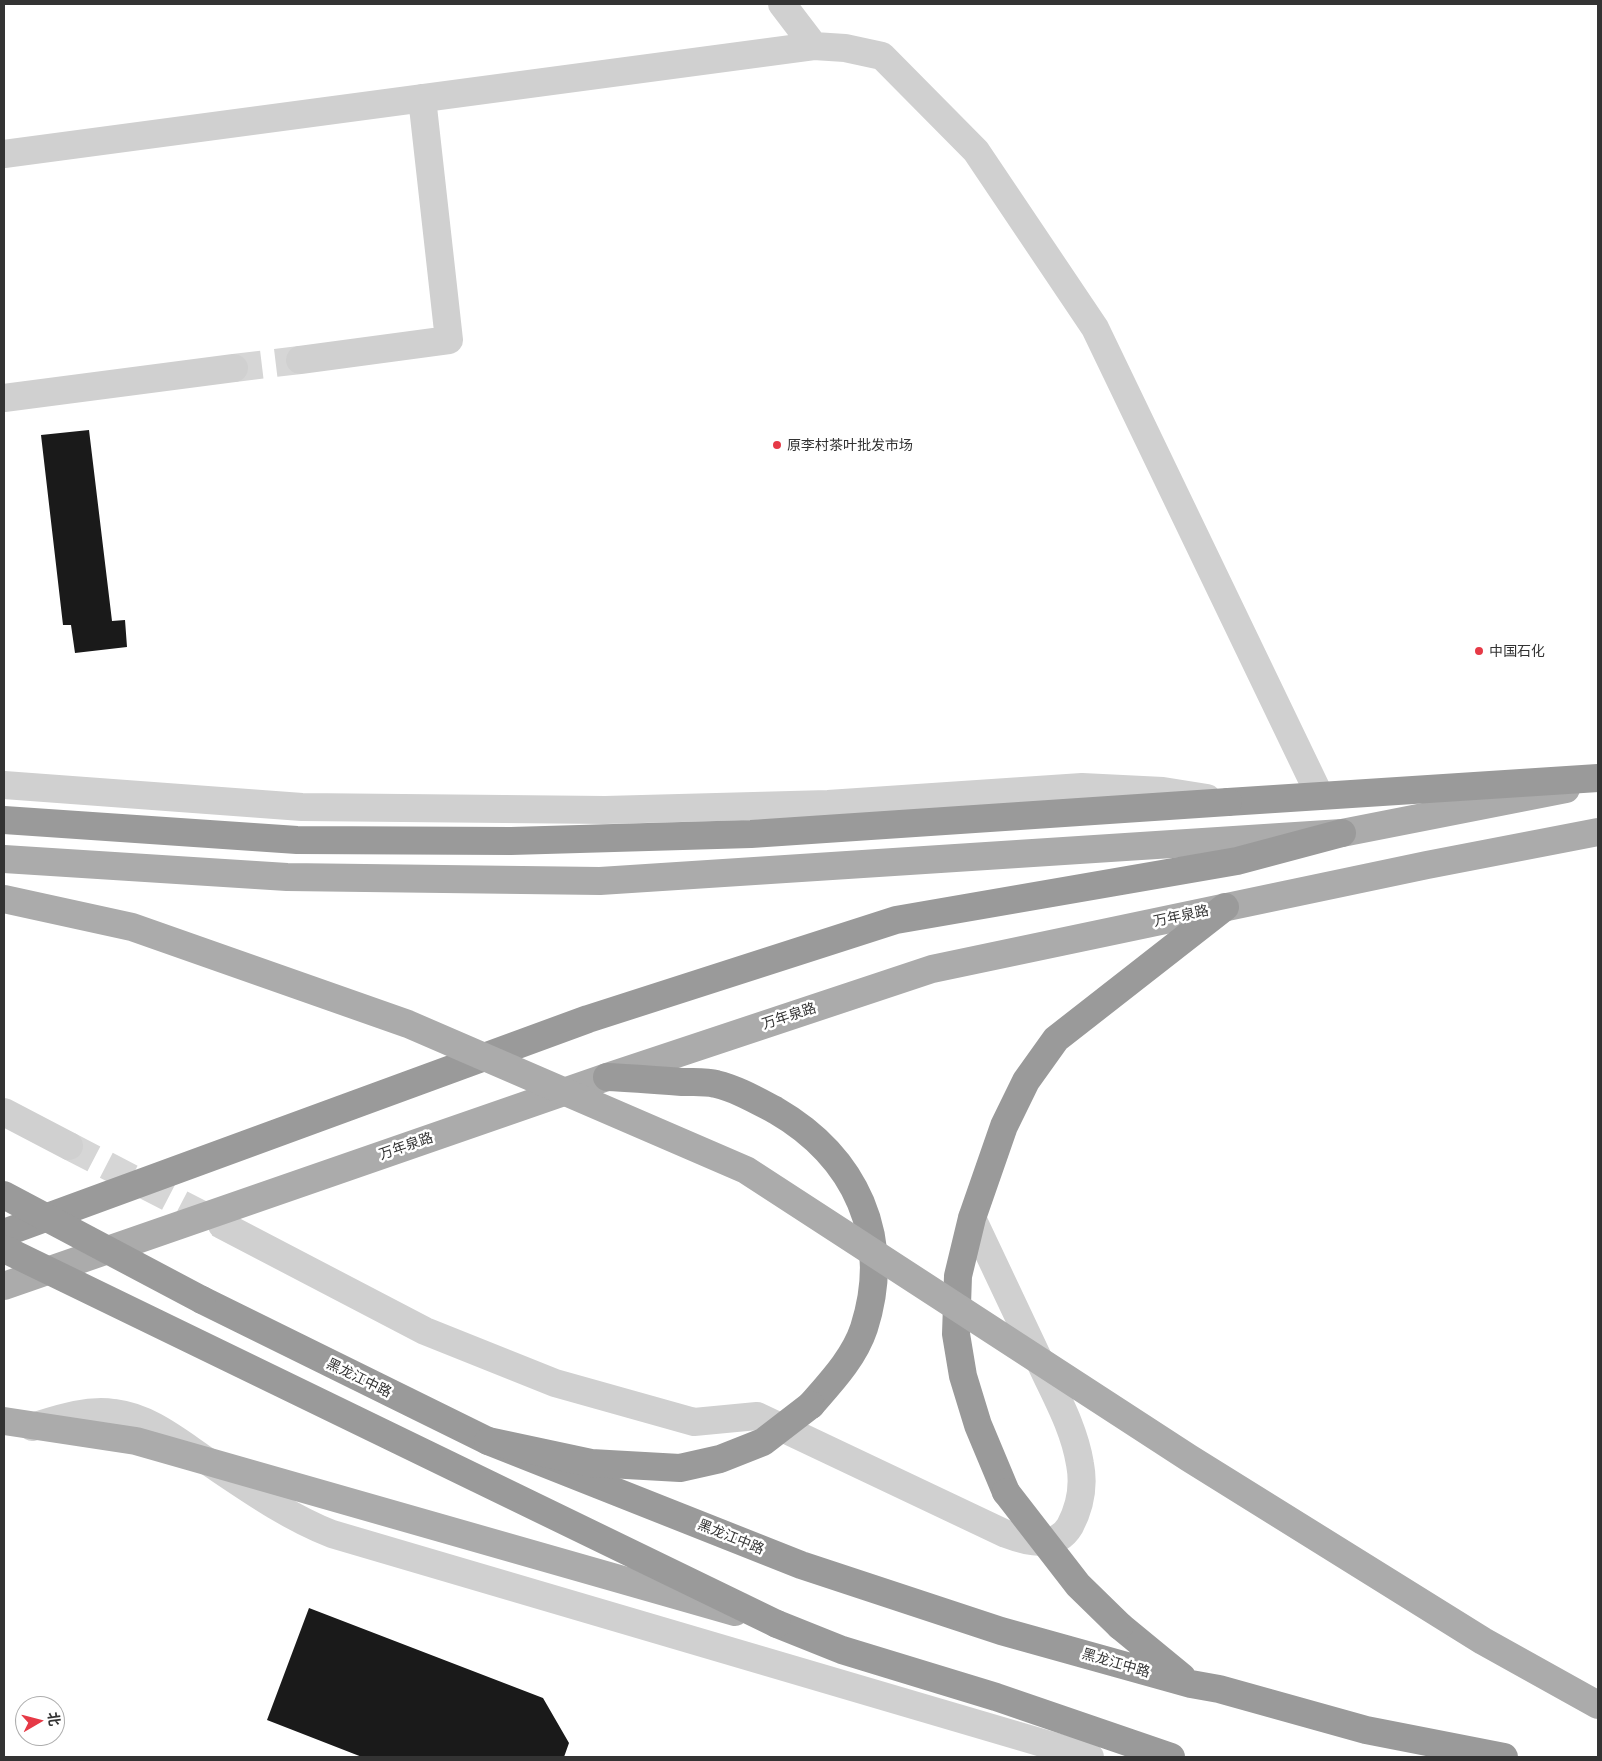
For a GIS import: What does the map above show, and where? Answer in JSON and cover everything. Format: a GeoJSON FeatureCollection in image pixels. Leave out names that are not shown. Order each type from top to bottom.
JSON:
{"type":"FeatureCollection","features":[{"type":"Feature","properties":{"kind":"highway"},"geometry":{"type":"LineString","coordinates":[[4,820],[297,840],[511,841],[751,834],[1598,778]]}},
{"type":"Feature","properties":{"kind":"highway"},"geometry":{"type":"LineString","coordinates":[[4,1233],[588,1019],[896,920],[1237,862],[1342,833]]}},
{"type":"Feature","properties":{"kind":"highway"},"geometry":{"type":"LineString","coordinates":[[1191,1684],[1120,1626],[1078,1585],[1006,1492],[978,1424],[963,1376],[956,1334],[958,1276],[972,1218],[1004,1126],[1026,1081],[1056,1038],[1225,907]]}},
{"type":"Feature","properties":{"kind":"highway"},"geometry":{"type":"LineString","coordinates":[[488,1441],[591,1463],[680,1468],[720,1459],[763,1442],[811,1405],[842,1370],[863,1329],[871,1300],[872,1240],[866,1215],[853,1183],[834,1156],[788,1118],[749,1096],[715,1084],[607,1076]]}},
{"type":"Feature","properties":{"kind":"highway","name":"黑龙江中路"},"geometry":{"type":"LineString","coordinates":[[4,1195],[202,1300],[488,1441],[800,1565],[1001,1630],[1191,1684],[1220,1689],[1366,1730],[1504,1757]]}},
{"type":"Feature","properties":{"kind":"highway"},"geometry":{"type":"LineString","coordinates":[[4,1249],[777,1624],[842,1650],[996,1697],[1171,1757]]}},
{"type":"Feature","properties":{"kind":"main road"},"geometry":{"type":"LineString","coordinates":[[4,858],[287,877],[600,881],[1342,833],[1598,783]]}},
{"type":"Feature","properties":{"kind":"main road","name":"万年泉路"},"geometry":{"type":"LineString","coordinates":[[4,1286],[607,1076],[932,970],[1426,865],[1598,832]]}},
{"type":"Feature","properties":{"kind":"main road"},"geometry":{"type":"LineString","coordinates":[[4,899],[132,927],[408,1024],[746,1170],[1189,1458],[1483,1641],[1598,1705]]}},
{"type":"Feature","properties":{"kind":"main road"},"geometry":{"type":"LineString","coordinates":[[4,1421],[136,1442],[777,1624]]}},
{"type":"Feature","properties":{"kind":"street"},"geometry":{"type":"LineString","coordinates":[[782,4],[814,46]]}},
{"type":"Feature","properties":{"kind":"street"},"geometry":{"type":"LineString","coordinates":[[4,154],[814,46],[845,48],[882,56],[976,151],[1095,328],[1320,796]]}},
{"type":"Feature","properties":{"kind":"street"},"geometry":{"type":"LineString","coordinates":[[300,360],[449,340],[422,98]]}},
{"type":"Feature","properties":{"kind":"street"},"geometry":{"type":"LineString","coordinates":[[4,398],[234,368]]}},
{"type":"Feature","properties":{"kind":"street"},"geometry":{"type":"LineString","coordinates":[[4,785],[302,807],[615,810],[828,804],[1082,786],[1163,790],[1228,802]]}},
{"type":"Feature","properties":{"kind":"street"},"geometry":{"type":"LineString","coordinates":[[4,1112],[70,1146]]}},
{"type":"Feature","properties":{"kind":"street"},"geometry":{"type":"LineString","coordinates":[[222,1225],[425,1331],[555,1382],[694,1422],[757,1416],[1006,1534],[1035,1542],[1054,1541],[1067,1531],[1075,1516],[1082,1490],[1081,1464],[1070,1426],[972,1218]]}},
{"type":"Feature","properties":{"kind":"street"},"geometry":{"type":"LineString","coordinates":[[4,1435],[72,1415],[113,1413],[142,1419],[304,1523],[332,1534],[1090,1757]]}},
{"type":"Feature","properties":{"kind":"building"},"geometry":{"type":"Polygon","coordinates":[[[89,430],[112,621],[125,620],[127,647],[75,653],[71,625],[63,625],[41,435],[89,430]]]}},
{"type":"Feature","properties":{"kind":"building"},"geometry":{"type":"Polygon","coordinates":[[[309,1608],[543,1698],[569,1743],[564,1757],[362,1757],[267,1720],[309,1608]]]}},
{"type":"Feature","properties":{"kind":"tunnel"},"geometry":{"type":"LineString","coordinates":[[234,368],[300,360]]}},
{"type":"Feature","properties":{"kind":"tunnel"},"geometry":{"type":"LineString","coordinates":[[69,1146],[220,1224]]}},
{"type":"Feature","properties":{"kind":"place","name":"原李村茶叶批发市场"},"geometry":{"type":"Point","coordinates":[777,445]}},
{"type":"Feature","properties":{"kind":"place","name":"中国石化"},"geometry":{"type":"Point","coordinates":[1479,651]}}]}
